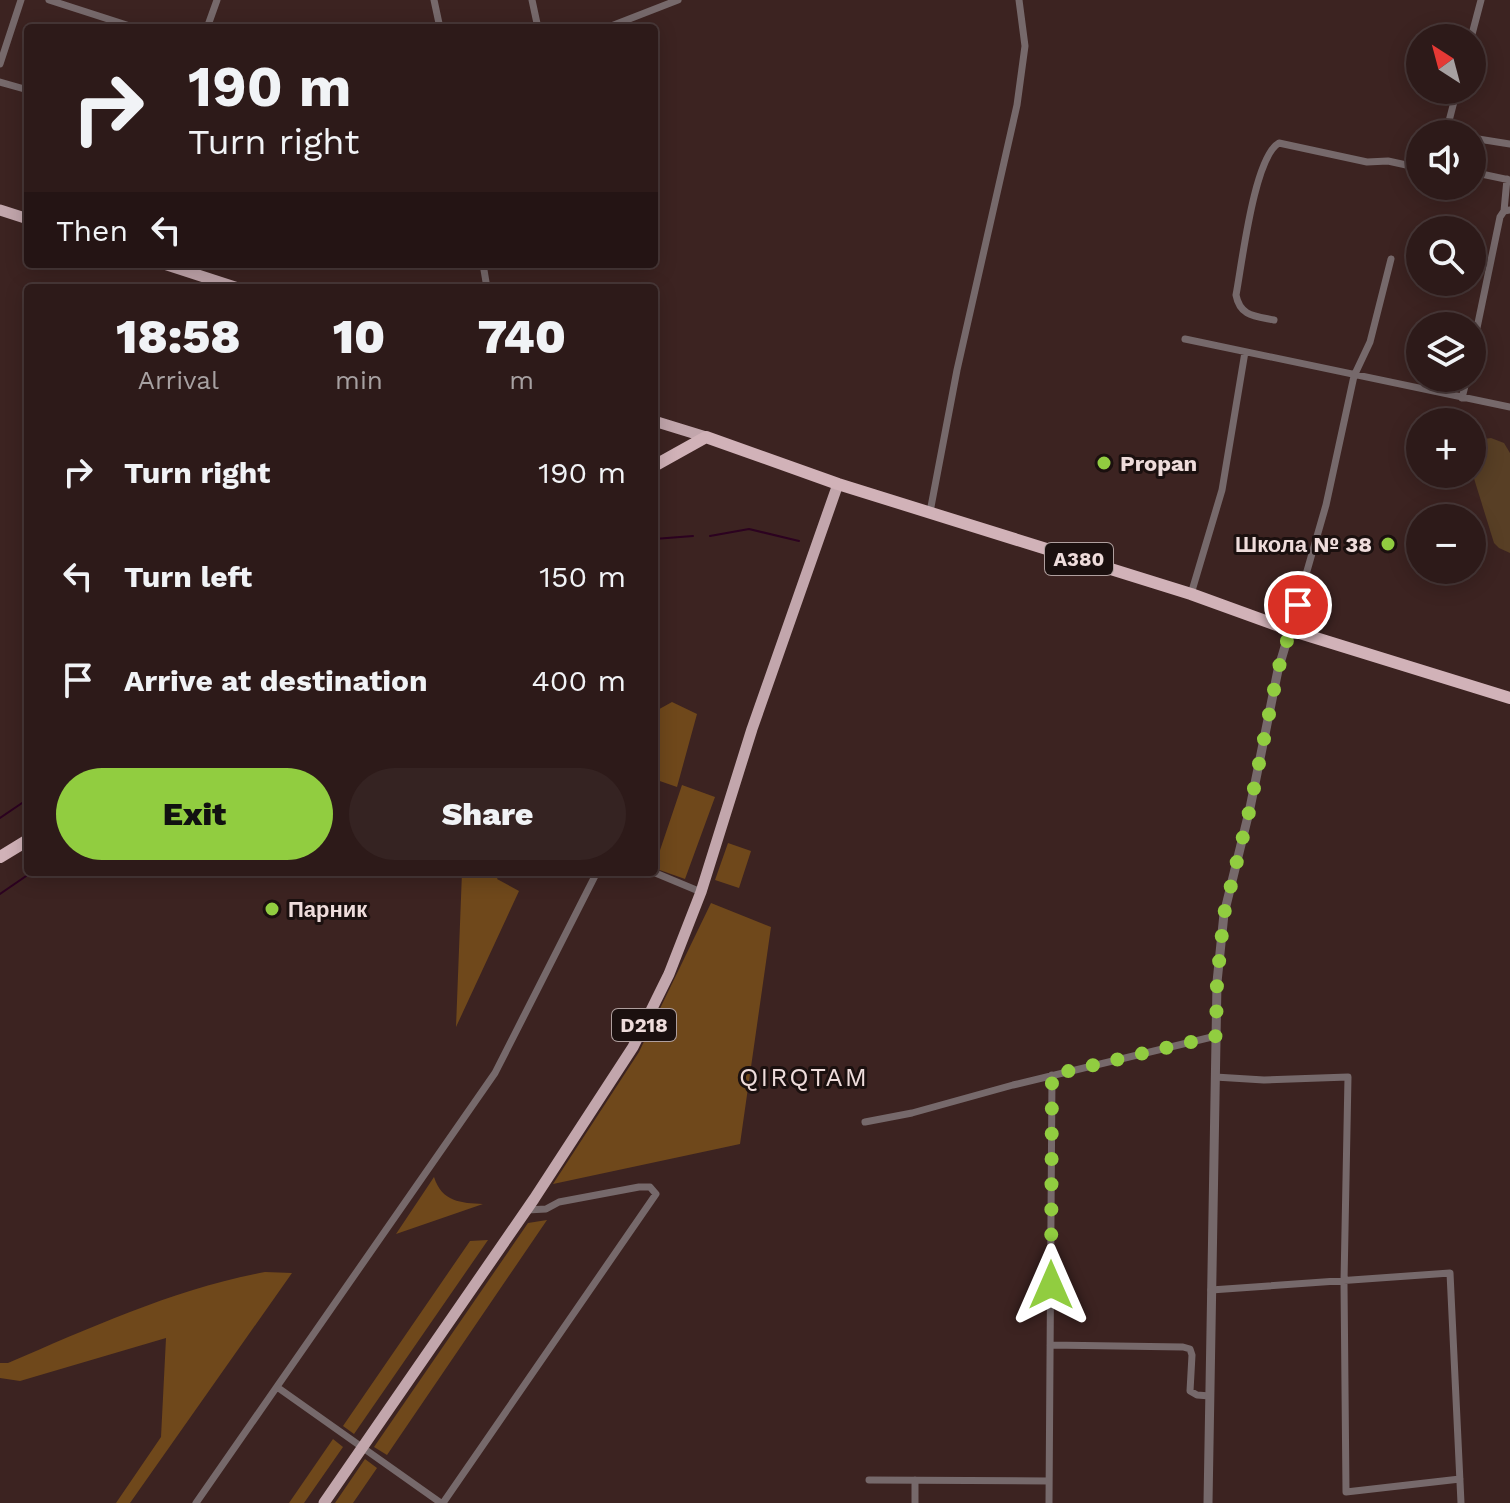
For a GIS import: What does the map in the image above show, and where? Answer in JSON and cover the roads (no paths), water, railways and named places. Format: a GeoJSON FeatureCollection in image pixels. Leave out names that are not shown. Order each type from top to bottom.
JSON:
{"type":"FeatureCollection","features":[{"type":"Feature","properties":{"kind":"highway","name":"A380"},"geometry":{"type":"LineString","coordinates":[[706,437],[838,484],[1510,698]]}},
{"type":"Feature","properties":{"kind":"highway"},"geometry":{"type":"LineString","coordinates":[[658,464],[706,437]]}},
{"type":"Feature","properties":{"kind":"highway"},"geometry":{"type":"LineString","coordinates":[[0,857],[24,842]]}},
{"type":"Feature","properties":{"kind":"main road"},"geometry":{"type":"LineString","coordinates":[[2,213],[24,218]]}},
{"type":"Feature","properties":{"kind":"main road"},"geometry":{"type":"LineString","coordinates":[[176,268],[226,284]]}},
{"type":"Feature","properties":{"kind":"main road"},"geometry":{"type":"LineString","coordinates":[[658,422],[706,437]]}},
{"type":"Feature","properties":{"kind":"main road","name":"D218"},"geometry":{"type":"LineString","coordinates":[[324,1503],[527,1210],[633,1047],[669,974],[701,892],[757,714],[838,484]]}},
{"type":"Feature","properties":{"kind":"street"},"geometry":{"type":"LineString","coordinates":[[0,64],[21,0]]}},
{"type":"Feature","properties":{"kind":"street"},"geometry":{"type":"LineString","coordinates":[[49,0],[124,24]]}},
{"type":"Feature","properties":{"kind":"street"},"geometry":{"type":"LineString","coordinates":[[208,24],[217,0]]}},
{"type":"Feature","properties":{"kind":"street"},"geometry":{"type":"LineString","coordinates":[[434,0],[439,24]]}},
{"type":"Feature","properties":{"kind":"street"},"geometry":{"type":"LineString","coordinates":[[532,0],[537,24]]}},
{"type":"Feature","properties":{"kind":"street"},"geometry":{"type":"LineString","coordinates":[[616,24],[678,0]]}},
{"type":"Feature","properties":{"kind":"street"},"geometry":{"type":"LineString","coordinates":[[930,512],[957,370],[1017,105],[1025,46],[1019,0]]}},
{"type":"Feature","properties":{"kind":"street"},"geometry":{"type":"LineString","coordinates":[[1475,24],[1481,0]]}},
{"type":"Feature","properties":{"kind":"street"},"geometry":{"type":"LineString","coordinates":[[0,82],[24,89]]}},
{"type":"Feature","properties":{"kind":"street"},"geometry":{"type":"LineString","coordinates":[[1486,140],[1510,144]]}},
{"type":"Feature","properties":{"kind":"street"},"geometry":{"type":"LineString","coordinates":[[1274,320],[1246,314],[1238,307],[1236,295],[1257,180],[1272,147],[1279,143],[1367,162],[1388,161],[1406,165]]}},
{"type":"Feature","properties":{"kind":"street"},"geometry":{"type":"LineString","coordinates":[[1480,312],[1500,217],[1507,211],[1508,180],[1486,175]]}},
{"type":"Feature","properties":{"kind":"street"},"geometry":{"type":"LineString","coordinates":[[1208,1503],[1217,982],[1224,914],[1250,808],[1278,670],[1326,505],[1354,376],[1370,342],[1391,259]]}},
{"type":"Feature","properties":{"kind":"street"},"geometry":{"type":"LineString","coordinates":[[1185,339],[1510,407]]}},
{"type":"Feature","properties":{"kind":"street"},"geometry":{"type":"LineString","coordinates":[[1191,594],[1222,490],[1245,352]]}},
{"type":"Feature","properties":{"kind":"street"},"geometry":{"type":"LineString","coordinates":[[1462,398],[1464,392]]}},
{"type":"Feature","properties":{"kind":"street"},"geometry":{"type":"LineString","coordinates":[[658,874],[701,892]]}},
{"type":"Feature","properties":{"kind":"street"},"geometry":{"type":"LineString","coordinates":[[196,1503],[495,1073],[595,876]]}},
{"type":"Feature","properties":{"kind":"street"},"geometry":{"type":"LineString","coordinates":[[865,1122],[912,1113],[1052,1075],[1216,1036]]}},
{"type":"Feature","properties":{"kind":"street"},"geometry":{"type":"LineString","coordinates":[[1049,1503],[1052,1075]]}},
{"type":"Feature","properties":{"kind":"street"},"geometry":{"type":"LineString","coordinates":[[1215,1077],[1264,1080],[1348,1077],[1344,1282],[1346,1492],[1460,1479]]}},
{"type":"Feature","properties":{"kind":"street"},"geometry":{"type":"LineString","coordinates":[[277,1387],[442,1503],[656,1194],[650,1187],[639,1187],[559,1202],[546,1209],[527,1210]]}},
{"type":"Feature","properties":{"kind":"street"},"geometry":{"type":"LineString","coordinates":[[1211,1290],[1450,1273],[1461,1503]]}},
{"type":"Feature","properties":{"kind":"street"},"geometry":{"type":"LineString","coordinates":[[1050,1345],[1190,1349],[1190,1391],[1210,1396]]}},
{"type":"Feature","properties":{"kind":"street"},"geometry":{"type":"LineString","coordinates":[[869,1480],[1049,1481]]}},
{"type":"Feature","properties":{"kind":"street"},"geometry":{"type":"LineString","coordinates":[[915,1480],[915,1503]]}},
{"type":"Feature","properties":{"kind":"waterway"},"geometry":{"type":"LineString","coordinates":[[710,536],[749,529],[799,541]]}},
{"type":"Feature","properties":{"kind":"waterway"},"geometry":{"type":"LineString","coordinates":[[658,539],[693,536]]}},
{"type":"Feature","properties":{"kind":"waterway"},"geometry":{"type":"LineString","coordinates":[[0,818],[24,802]]}},
{"type":"Feature","properties":{"kind":"waterway"},"geometry":{"type":"LineString","coordinates":[[0,894],[26,876]]}},
{"type":"Feature","properties":{"kind":"place","name":"Propan"},"geometry":{"type":"Point","coordinates":[1104,463]}},
{"type":"Feature","properties":{"kind":"place","name":"Школа № 38"},"geometry":{"type":"Point","coordinates":[1388,544]}},
{"type":"Feature","properties":{"kind":"place","name":"Парник"},"geometry":{"type":"Point","coordinates":[272,909]}},
{"type":"Feature","properties":{"kind":"district","name":"QIRQTAM"},"geometry":{"type":"Point","coordinates":[804,1077]}}]}
